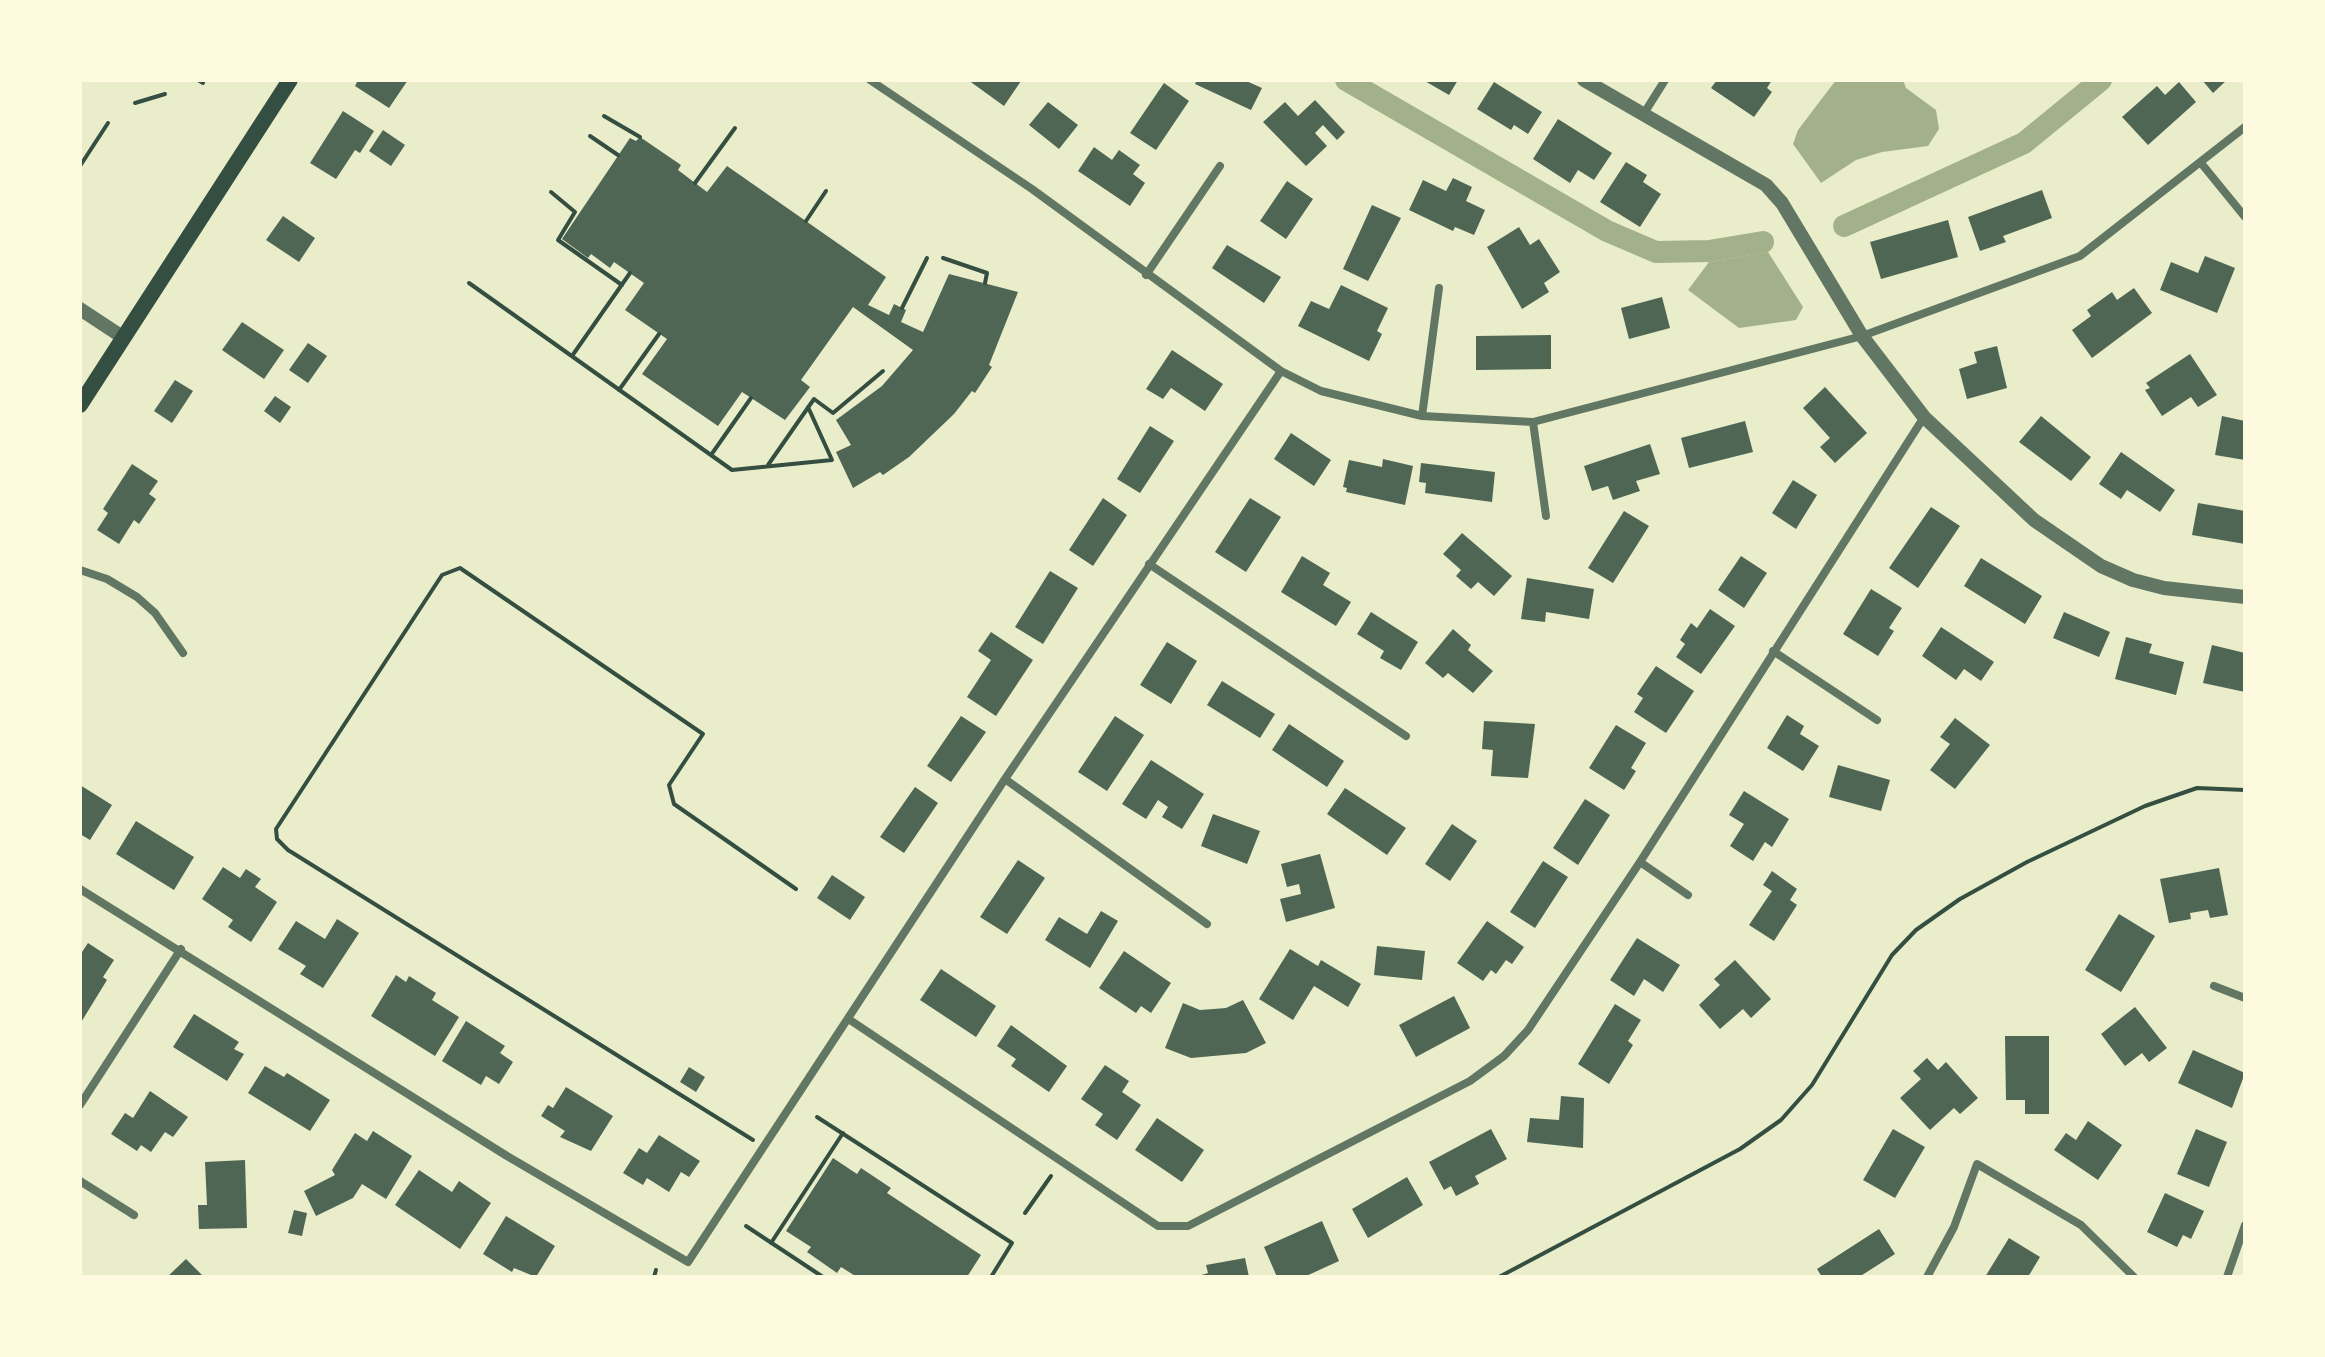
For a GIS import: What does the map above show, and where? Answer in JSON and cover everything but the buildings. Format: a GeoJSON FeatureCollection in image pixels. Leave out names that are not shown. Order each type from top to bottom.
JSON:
{"type":"FeatureCollection","features":[{"type":"Feature","properties":{"kind":"main road"},"geometry":{"type":"LineString","coordinates":[[80,405],[290,80]]}},
{"type":"Feature","properties":{"kind":"street"},"geometry":{"type":"LineString","coordinates":[[870,80],[1032,189],[1281,371],[1321,391],[1422,416],[1533,422],[1862,336],[2080,256],[2245,127]]}},
{"type":"Feature","properties":{"kind":"street"},"geometry":{"type":"LineString","coordinates":[[1584,80],[1766,185],[1782,203],[1862,336],[1924,417],[2034,520],[2101,566],[2133,580],[2164,588],[2245,597]]}},
{"type":"Feature","properties":{"kind":"street"},"geometry":{"type":"LineString","coordinates":[[1643,116],[1665,80]]}},
{"type":"Feature","properties":{"kind":"street"},"geometry":{"type":"LineString","coordinates":[[2201,163],[2245,217]]}},
{"type":"Feature","properties":{"kind":"street"},"geometry":{"type":"LineString","coordinates":[[1146,275],[1220,166]]}},
{"type":"Feature","properties":{"kind":"street"},"geometry":{"type":"LineString","coordinates":[[1422,416],[1439,288]]}},
{"type":"Feature","properties":{"kind":"street"},"geometry":{"type":"LineString","coordinates":[[80,309],[124,338]]}},
{"type":"Feature","properties":{"kind":"street"},"geometry":{"type":"LineString","coordinates":[[80,889],[181,949],[507,1156],[688,1262],[850,1020],[1005,779],[1281,371]]}},
{"type":"Feature","properties":{"kind":"street"},"geometry":{"type":"LineString","coordinates":[[850,1020],[1158,1226],[1188,1226],[1470,1081],[1504,1056],[1528,1030],[1640,862],[1924,417]]}},
{"type":"Feature","properties":{"kind":"street"},"geometry":{"type":"LineString","coordinates":[[1533,422],[1546,516]]}},
{"type":"Feature","properties":{"kind":"street"},"geometry":{"type":"LineString","coordinates":[[1149,564],[1406,736]]}},
{"type":"Feature","properties":{"kind":"street"},"geometry":{"type":"LineString","coordinates":[[80,570],[107,579],[137,597],[155,613],[183,653]]}},
{"type":"Feature","properties":{"kind":"street"},"geometry":{"type":"LineString","coordinates":[[1773,651],[1877,720]]}},
{"type":"Feature","properties":{"kind":"street"},"geometry":{"type":"LineString","coordinates":[[1005,779],[1207,924]]}},
{"type":"Feature","properties":{"kind":"street"},"geometry":{"type":"LineString","coordinates":[[1640,862],[1688,895]]}},
{"type":"Feature","properties":{"kind":"street"},"geometry":{"type":"LineString","coordinates":[[80,1105],[181,949]]}},
{"type":"Feature","properties":{"kind":"street"},"geometry":{"type":"LineString","coordinates":[[2214,986],[2245,998]]}},
{"type":"Feature","properties":{"kind":"street"},"geometry":{"type":"LineString","coordinates":[[1927,1277],[1954,1227],[1977,1164],[2081,1225],[2134,1277]]}},
{"type":"Feature","properties":{"kind":"street"},"geometry":{"type":"LineString","coordinates":[[80,1181],[134,1215]]}},
{"type":"Feature","properties":{"kind":"street"},"geometry":{"type":"LineString","coordinates":[[2227,1277],[2245,1225]]}},
{"type":"Feature","properties":{"kind":"path"},"geometry":{"type":"LineString","coordinates":[[135,103],[165,94]]}},
{"type":"Feature","properties":{"kind":"path"},"geometry":{"type":"LineString","coordinates":[[604,116],[640,137]]}},
{"type":"Feature","properties":{"kind":"path"},"geometry":{"type":"LineString","coordinates":[[80,166],[108,123]]}},
{"type":"Feature","properties":{"kind":"path"},"geometry":{"type":"LineString","coordinates":[[695,183],[735,128]]}},
{"type":"Feature","properties":{"kind":"path"},"geometry":{"type":"LineString","coordinates":[[590,136],[618,155]]}},
{"type":"Feature","properties":{"kind":"path"},"geometry":{"type":"LineString","coordinates":[[806,221],[826,191]]}},
{"type":"Feature","properties":{"kind":"path"},"geometry":{"type":"LineString","coordinates":[[551,192],[575,212],[558,240],[622,285]]}},
{"type":"Feature","properties":{"kind":"path"},"geometry":{"type":"LineString","coordinates":[[902,308],[927,258]]}},
{"type":"Feature","properties":{"kind":"path"},"geometry":{"type":"LineString","coordinates":[[943,258],[987,273],[985,283]]}},
{"type":"Feature","properties":{"kind":"path"},"geometry":{"type":"LineString","coordinates":[[572,356],[630,273]]}},
{"type":"Feature","properties":{"kind":"path"},"geometry":{"type":"LineString","coordinates":[[469,283],[732,470],[832,460],[808,407]]}},
{"type":"Feature","properties":{"kind":"path"},"geometry":{"type":"LineString","coordinates":[[619,390],[659,334]]}},
{"type":"Feature","properties":{"kind":"path"},"geometry":{"type":"LineString","coordinates":[[767,467],[814,399],[833,413],[883,371]]}},
{"type":"Feature","properties":{"kind":"path"},"geometry":{"type":"LineString","coordinates":[[711,455],[751,398]]}},
{"type":"Feature","properties":{"kind":"path"},"geometry":{"type":"LineString","coordinates":[[753,1140],[288,850],[277,839],[276,829],[442,575],[460,568],[703,734],[669,785],[674,804],[796,889]]}},
{"type":"Feature","properties":{"kind":"path"},"geometry":{"type":"LineString","coordinates":[[1499,1277],[1740,1149],[1781,1120],[1812,1085],[1892,955],[1916,930],[1960,899],[2027,862],[2145,806],[2197,788],[2245,790]]}},
{"type":"Feature","properties":{"kind":"path"},"geometry":{"type":"LineString","coordinates":[[817,1117],[1012,1243],[991,1277]]}},
{"type":"Feature","properties":{"kind":"path"},"geometry":{"type":"LineString","coordinates":[[771,1243],[843,1133]]}},
{"type":"Feature","properties":{"kind":"path"},"geometry":{"type":"LineString","coordinates":[[1025,1213],[1051,1176]]}},
{"type":"Feature","properties":{"kind":"path"},"geometry":{"type":"LineString","coordinates":[[746,1226],[823,1277]]}},
{"type":"Feature","properties":{"kind":"path"},"geometry":{"type":"LineString","coordinates":[[654,1277],[656,1270]]}},
{"type":"Feature","properties":{"kind":"shaded area"},"geometry":{"type":"Polygon","coordinates":[[[1836,80],[1903,80],[1906,88],[1936,110],[1939,129],[1928,146],[1882,152],[1856,160],[1821,183],[1793,144],[1798,130],[1836,80]]]}},
{"type":"Feature","properties":{"kind":"shaded area"},"geometry":{"type":"Polygon","coordinates":[[[1768,252],[1803,307],[1796,320],[1739,328],[1688,290],[1709,262],[1768,252]]]}},
{"type":"Feature","properties":{"kind":"waterway"},"geometry":{"type":"LineString","coordinates":[[1346,80],[1607,231],[1656,252],[1709,251],[1763,242]]}},
{"type":"Feature","properties":{"kind":"waterway"},"geometry":{"type":"LineString","coordinates":[[1844,226],[2024,143],[2101,80]]}}]}
